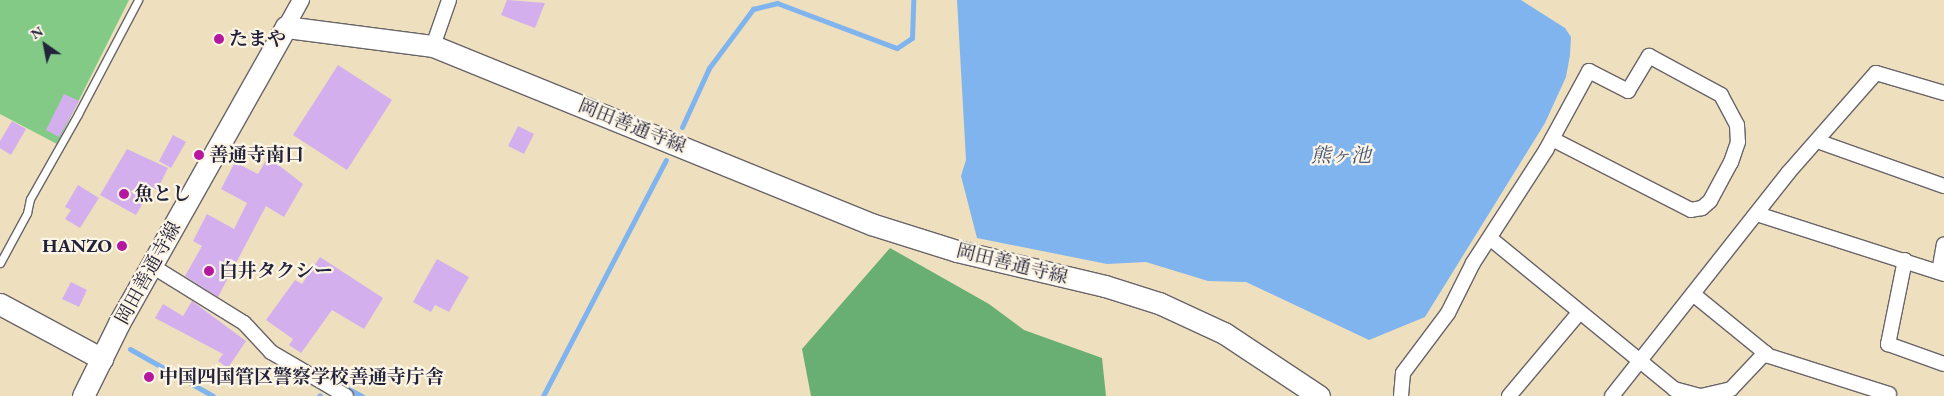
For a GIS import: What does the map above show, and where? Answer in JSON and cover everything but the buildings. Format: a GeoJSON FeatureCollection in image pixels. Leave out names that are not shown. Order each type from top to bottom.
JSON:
{"type":"FeatureCollection","features":[{"type":"Feature","properties":{"kind":"main road","name":"岡田善通寺線"},"geometry":{"type":"LineString","coordinates":[[83,396],[152,266],[286,27],[433,46],[871,224],[957,251],[1105,286],[1159,303],[1224,334],[1319,396]]}},
{"type":"Feature","properties":{"kind":"main road"},"geometry":{"type":"LineString","coordinates":[[0,304],[102,359]]}},
{"type":"Feature","properties":{"kind":"street"},"geometry":{"type":"LineString","coordinates":[[286,27],[301,0]]}},
{"type":"Feature","properties":{"kind":"street"},"geometry":{"type":"LineString","coordinates":[[433,46],[449,0]]}},
{"type":"Feature","properties":{"kind":"street"},"geometry":{"type":"LineString","coordinates":[[1401,396],[1403,373],[1448,313],[1473,263],[1491,239],[1552,139],[1589,71],[1628,91],[1649,56],[1722,95],[1737,125],[1738,142],[1731,162],[1715,193],[1702,208],[1691,210],[1552,139]]}},
{"type":"Feature","properties":{"kind":"street"},"geometry":{"type":"LineString","coordinates":[[1612,396],[1757,214],[1876,73],[1944,93]]}},
{"type":"Feature","properties":{"kind":"street"},"geometry":{"type":"LineString","coordinates":[[1817,141],[1944,186]]}},
{"type":"Feature","properties":{"kind":"street"},"geometry":{"type":"LineString","coordinates":[[1757,214],[1941,273],[1944,244]]}},
{"type":"Feature","properties":{"kind":"street"},"geometry":{"type":"LineString","coordinates":[[1491,239],[1639,362],[1674,389],[1686,394],[1715,395],[1731,389],[1743,380],[1765,353]]}},
{"type":"Feature","properties":{"kind":"street"},"geometry":{"type":"LineString","coordinates":[[1904,260],[1888,344],[1944,364]]}},
{"type":"Feature","properties":{"kind":"street"},"geometry":{"type":"LineString","coordinates":[[152,266],[244,323],[271,352],[346,396]]}},
{"type":"Feature","properties":{"kind":"street"},"geometry":{"type":"LineString","coordinates":[[1693,294],[1765,353],[1791,365],[1879,393]]}},
{"type":"Feature","properties":{"kind":"street"},"geometry":{"type":"LineString","coordinates":[[1509,396],[1579,314]]}},
{"type":"Feature","properties":{"kind":"lane"},"geometry":{"type":"LineString","coordinates":[[0,262],[27,213],[30,199],[138,0]]}},
{"type":"Feature","properties":{"kind":"green space"},"geometry":{"type":"Polygon","coordinates":[[[0,0],[129,0],[57,144],[0,114],[0,0]]]}},
{"type":"Feature","properties":{"kind":"green space"},"geometry":{"type":"Polygon","coordinates":[[[890,248],[989,304],[1024,330],[1102,358],[1106,396],[811,396],[802,349],[890,248]]]}},
{"type":"Feature","properties":{"kind":"water","name":"熊ヶ池"},"geometry":{"type":"Polygon","coordinates":[[[957,0],[1521,0],[1565,28],[1571,37],[1570,55],[1566,77],[1545,123],[1425,317],[1369,340],[1246,282],[1208,281],[1146,262],[1107,264],[977,238],[961,176],[966,160],[957,0]]]}},
{"type":"Feature","properties":{"kind":"waterway"},"geometry":{"type":"LineString","coordinates":[[682,127],[709,68],[753,9],[777,3],[897,48],[912,38],[913,0]]}},
{"type":"Feature","properties":{"kind":"waterway"},"geometry":{"type":"LineString","coordinates":[[543,396],[666,160]]}},
{"type":"Feature","properties":{"kind":"waterway"},"geometry":{"type":"LineString","coordinates":[[130,349],[213,396]]}},
{"type":"Feature","properties":{"kind":"waterway"},"geometry":{"type":"LineString","coordinates":[[341,385],[362,396]]}},
{"type":"Feature","properties":{"kind":"place","name":"たまや"},"geometry":{"type":"Point","coordinates":[219,39]}},
{"type":"Feature","properties":{"kind":"place","name":"善通寺南口"},"geometry":{"type":"Point","coordinates":[199,155]}},
{"type":"Feature","properties":{"kind":"place","name":"魚とし"},"geometry":{"type":"Point","coordinates":[124,194]}},
{"type":"Feature","properties":{"kind":"place","name":"HANZO"},"geometry":{"type":"Point","coordinates":[122,246]}},
{"type":"Feature","properties":{"kind":"place","name":"白井タクシー"},"geometry":{"type":"Point","coordinates":[209,271]}},
{"type":"Feature","properties":{"kind":"place","name":"中国四国管区警察学校善通寺庁舎"},"geometry":{"type":"Point","coordinates":[149,377]}}]}
